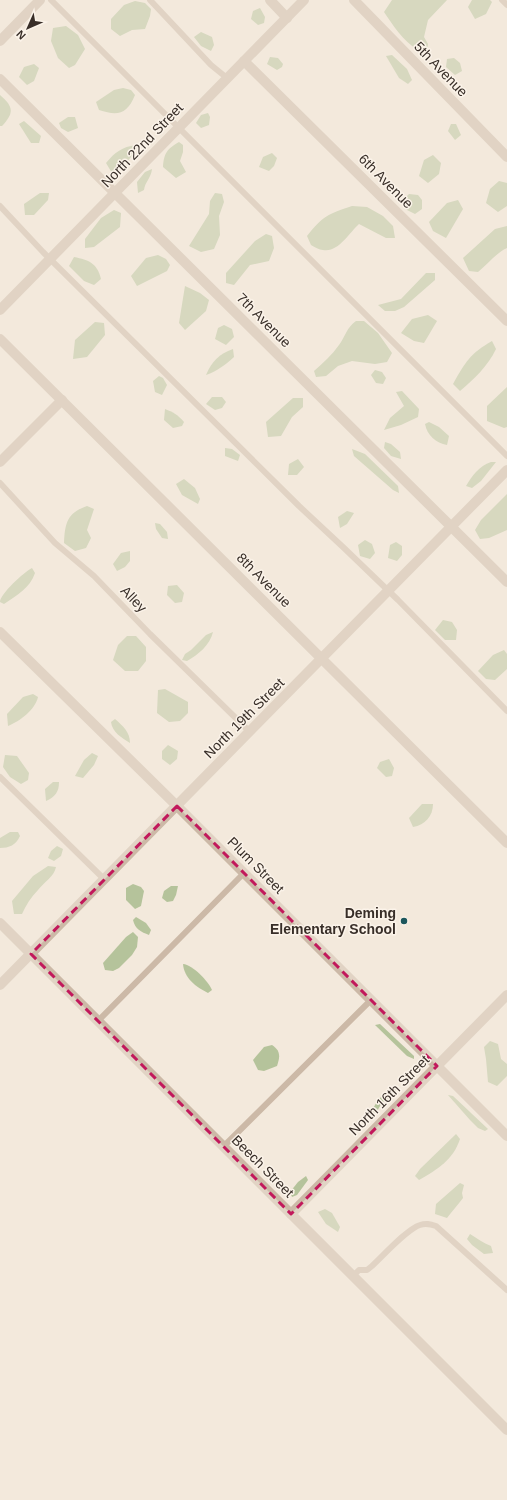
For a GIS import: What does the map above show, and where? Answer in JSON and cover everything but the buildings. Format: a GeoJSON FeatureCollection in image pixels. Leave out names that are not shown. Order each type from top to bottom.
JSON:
{"type":"FeatureCollection","features":[{"type":"Feature","properties":{"kind":"street"},"geometry":{"type":"LineString","coordinates":[[0,41],[40,0]]}},
{"type":"Feature","properties":{"kind":"street"},"geometry":{"type":"LineString","coordinates":[[270,0],[287,18]]}},
{"type":"Feature","properties":{"kind":"street","name":"North 22nd Street"},"geometry":{"type":"LineString","coordinates":[[0,310],[304,0]]}},
{"type":"Feature","properties":{"kind":"street","name":"5th Avenue"},"geometry":{"type":"LineString","coordinates":[[354,0],[507,157]]}},
{"type":"Feature","properties":{"kind":"street","name":"6th Avenue"},"geometry":{"type":"LineString","coordinates":[[244,61],[507,321]]}},
{"type":"Feature","properties":{"kind":"street","name":"7th Avenue"},"geometry":{"type":"LineString","coordinates":[[0,79],[507,582]]}},
{"type":"Feature","properties":{"kind":"street","name":"8th Avenue"},"geometry":{"type":"LineString","coordinates":[[0,339],[507,842]]}},
{"type":"Feature","properties":{"kind":"street"},"geometry":{"type":"LineString","coordinates":[[0,462],[62,400]]}},
{"type":"Feature","properties":{"kind":"street","name":"North 19th Street"},"geometry":{"type":"LineString","coordinates":[[0,985],[507,470]]}},
{"type":"Feature","properties":{"kind":"street","name":"Plum Street"},"geometry":{"type":"LineString","coordinates":[[0,632],[177,806],[507,1136]]}},
{"type":"Feature","properties":{"kind":"street","name":"Beech Street"},"geometry":{"type":"LineString","coordinates":[[0,923],[507,1430]]}},
{"type":"Feature","properties":{"kind":"street","name":"North 16th Street"},"geometry":{"type":"LineString","coordinates":[[291,1214],[507,995]]}},
{"type":"Feature","properties":{"kind":"lane"},"geometry":{"type":"LineString","coordinates":[[51,0],[507,456]]}},
{"type":"Feature","properties":{"kind":"lane"},"geometry":{"type":"LineString","coordinates":[[150,0],[211,65],[227,78]]}},
{"type":"Feature","properties":{"kind":"lane"},"geometry":{"type":"LineString","coordinates":[[502,0],[507,5]]}},
{"type":"Feature","properties":{"kind":"lane"},"geometry":{"type":"LineString","coordinates":[[0,206],[50,258],[299,506],[388,591],[507,711]]}},
{"type":"Feature","properties":{"kind":"lane","name":"Alley"},"geometry":{"type":"LineString","coordinates":[[0,483],[46,534],[94,576],[150,634],[250,732]]}},
{"type":"Feature","properties":{"kind":"lane"},"geometry":{"type":"LineString","coordinates":[[0,777],[104,879]]}},
{"type":"Feature","properties":{"kind":"lane"},"geometry":{"type":"LineString","coordinates":[[98,1021],[244,873]]}},
{"type":"Feature","properties":{"kind":"lane"},"geometry":{"type":"LineString","coordinates":[[224,1146],[371,1000]]}},
{"type":"Feature","properties":{"kind":"lane"},"geometry":{"type":"LineString","coordinates":[[353,1276],[359,1270],[367,1270],[418,1225],[429,1223],[436,1226],[507,1290]]}},
{"type":"Feature","properties":{"kind":"highlighted area"},"geometry":{"type":"Polygon","coordinates":[[[177,806],[437,1066],[291,1214],[31,954],[177,806]]]}},
{"type":"Feature","properties":{"kind":"green space"},"geometry":{"type":"Polygon","coordinates":[[[392,0],[447,0],[428,20],[424,37],[428,44],[427,51],[417,49],[407,42],[387,17],[384,12],[392,0]]]}},
{"type":"Feature","properties":{"kind":"green space"},"geometry":{"type":"Polygon","coordinates":[[[472,0],[490,0],[492,2],[486,14],[475,19],[468,7],[472,0]]]}},
{"type":"Feature","properties":{"kind":"green space"},"geometry":{"type":"Polygon","coordinates":[[[135,1],[145,3],[151,9],[145,29],[132,30],[120,36],[111,29],[111,19],[124,5],[135,1]]]}},
{"type":"Feature","properties":{"kind":"green space"},"geometry":{"type":"Polygon","coordinates":[[[260,8],[265,17],[264,23],[258,25],[251,19],[253,11],[260,8]]]}},
{"type":"Feature","properties":{"kind":"green space"},"geometry":{"type":"Polygon","coordinates":[[[66,26],[78,35],[85,49],[75,65],[69,68],[58,58],[51,41],[53,28],[66,26]]]}},
{"type":"Feature","properties":{"kind":"green space"},"geometry":{"type":"Polygon","coordinates":[[[201,32],[212,37],[214,45],[211,51],[201,46],[194,37],[201,32]]]}},
{"type":"Feature","properties":{"kind":"green space"},"geometry":{"type":"Polygon","coordinates":[[[392,55],[407,69],[412,80],[408,84],[399,78],[386,56],[392,55]]]}},
{"type":"Feature","properties":{"kind":"green space"},"geometry":{"type":"Polygon","coordinates":[[[270,57],[278,58],[283,64],[282,67],[277,70],[267,64],[270,57]]]}},
{"type":"Feature","properties":{"kind":"green space"},"geometry":{"type":"Polygon","coordinates":[[[454,58],[460,63],[462,71],[455,75],[446,67],[447,59],[454,58]]]}},
{"type":"Feature","properties":{"kind":"green space"},"geometry":{"type":"Polygon","coordinates":[[[34,64],[39,68],[34,81],[27,85],[19,77],[24,67],[34,64]]]}},
{"type":"Feature","properties":{"kind":"green space"},"geometry":{"type":"Polygon","coordinates":[[[123,88],[131,90],[135,95],[129,107],[116,113],[99,110],[96,102],[114,90],[123,88]]]}},
{"type":"Feature","properties":{"kind":"green space"},"geometry":{"type":"Polygon","coordinates":[[[0,95],[8,103],[11,110],[9,117],[2,126],[0,126],[0,95]]]}},
{"type":"Feature","properties":{"kind":"green space"},"geometry":{"type":"Polygon","coordinates":[[[208,113],[210,117],[209,125],[201,128],[196,123],[201,115],[208,113]]]}},
{"type":"Feature","properties":{"kind":"green space"},"geometry":{"type":"Polygon","coordinates":[[[68,117],[75,117],[78,128],[68,132],[61,128],[59,123],[68,117]]]}},
{"type":"Feature","properties":{"kind":"green space"},"geometry":{"type":"Polygon","coordinates":[[[24,121],[41,136],[39,143],[31,143],[19,124],[24,121]]]}},
{"type":"Feature","properties":{"kind":"green space"},"geometry":{"type":"Polygon","coordinates":[[[451,124],[456,124],[461,135],[455,140],[448,131],[451,124]]]}},
{"type":"Feature","properties":{"kind":"green space"},"geometry":{"type":"Polygon","coordinates":[[[179,142],[183,145],[183,152],[180,161],[186,172],[176,178],[163,167],[164,158],[167,152],[179,142]]]}},
{"type":"Feature","properties":{"kind":"green space"},"geometry":{"type":"Polygon","coordinates":[[[136,145],[133,153],[127,161],[112,173],[106,163],[109,159],[123,149],[136,145]]]}},
{"type":"Feature","properties":{"kind":"green space"},"geometry":{"type":"Polygon","coordinates":[[[272,153],[277,158],[274,166],[269,171],[259,167],[263,157],[272,153]]]}},
{"type":"Feature","properties":{"kind":"green space"},"geometry":{"type":"Polygon","coordinates":[[[433,155],[441,163],[439,174],[428,183],[419,176],[424,160],[433,155]]]}},
{"type":"Feature","properties":{"kind":"green space"},"geometry":{"type":"Polygon","coordinates":[[[152,169],[144,190],[138,193],[137,182],[145,172],[152,169]]]}},
{"type":"Feature","properties":{"kind":"green space"},"geometry":{"type":"Polygon","coordinates":[[[499,181],[507,183],[507,206],[498,212],[486,203],[490,189],[499,181]]]}},
{"type":"Feature","properties":{"kind":"green space"},"geometry":{"type":"Polygon","coordinates":[[[40,193],[49,193],[48,200],[34,215],[25,215],[24,204],[40,193]]]}},
{"type":"Feature","properties":{"kind":"green space"},"geometry":{"type":"Polygon","coordinates":[[[215,193],[222,194],[224,202],[219,216],[220,235],[214,249],[201,252],[189,246],[209,214],[210,201],[215,193]]]}},
{"type":"Feature","properties":{"kind":"green space"},"geometry":{"type":"Polygon","coordinates":[[[409,194],[418,195],[422,200],[422,209],[415,214],[407,210],[403,200],[409,194]]]}},
{"type":"Feature","properties":{"kind":"green space"},"geometry":{"type":"Polygon","coordinates":[[[458,200],[463,209],[446,238],[433,231],[429,222],[447,203],[458,200]]]}},
{"type":"Feature","properties":{"kind":"green space"},"geometry":{"type":"Polygon","coordinates":[[[352,206],[367,207],[383,216],[393,226],[395,238],[386,238],[359,224],[343,242],[334,248],[322,250],[311,245],[307,236],[317,224],[326,216],[352,206]]]}},
{"type":"Feature","properties":{"kind":"green space"},"geometry":{"type":"Polygon","coordinates":[[[114,210],[121,213],[120,227],[94,247],[85,248],[85,239],[101,218],[114,210]]]}},
{"type":"Feature","properties":{"kind":"green space"},"geometry":{"type":"Polygon","coordinates":[[[507,226],[507,248],[478,272],[469,271],[463,258],[495,229],[507,226]]]}},
{"type":"Feature","properties":{"kind":"green space"},"geometry":{"type":"Polygon","coordinates":[[[266,234],[272,236],[274,248],[269,261],[250,265],[234,285],[226,283],[226,273],[255,241],[266,234]]]}},
{"type":"Feature","properties":{"kind":"green space"},"geometry":{"type":"Polygon","coordinates":[[[158,255],[166,259],[170,265],[167,271],[137,286],[131,276],[146,258],[158,255]]]}},
{"type":"Feature","properties":{"kind":"green space"},"geometry":{"type":"Polygon","coordinates":[[[74,257],[84,259],[92,263],[97,269],[101,279],[94,285],[84,281],[69,266],[74,257]]]}},
{"type":"Feature","properties":{"kind":"green space"},"geometry":{"type":"Polygon","coordinates":[[[426,273],[435,273],[435,280],[404,307],[395,311],[385,311],[378,305],[401,299],[426,273]]]}},
{"type":"Feature","properties":{"kind":"green space"},"geometry":{"type":"Polygon","coordinates":[[[185,286],[200,293],[209,300],[206,311],[185,330],[179,323],[185,286]]]}},
{"type":"Feature","properties":{"kind":"green space"},"geometry":{"type":"Polygon","coordinates":[[[428,315],[437,321],[424,343],[414,341],[401,333],[412,319],[428,315]]]}},
{"type":"Feature","properties":{"kind":"green space"},"geometry":{"type":"Polygon","coordinates":[[[356,321],[364,321],[378,333],[392,353],[387,362],[375,364],[352,361],[338,366],[326,376],[316,377],[314,371],[333,352],[341,342],[350,326],[356,321]]]}},
{"type":"Feature","properties":{"kind":"green space"},"geometry":{"type":"Polygon","coordinates":[[[95,322],[104,323],[105,335],[87,357],[73,359],[75,340],[95,322]]]}},
{"type":"Feature","properties":{"kind":"green space"},"geometry":{"type":"Polygon","coordinates":[[[224,325],[232,329],[234,337],[226,345],[215,339],[218,328],[224,325]]]}},
{"type":"Feature","properties":{"kind":"green space"},"geometry":{"type":"Polygon","coordinates":[[[492,341],[496,349],[493,355],[480,372],[460,391],[453,384],[461,370],[474,354],[492,341]]]}},
{"type":"Feature","properties":{"kind":"green space"},"geometry":{"type":"Polygon","coordinates":[[[233,349],[234,357],[221,368],[206,375],[216,359],[233,349]]]}},
{"type":"Feature","properties":{"kind":"green space"},"geometry":{"type":"Polygon","coordinates":[[[375,370],[382,372],[386,378],[383,384],[376,383],[371,375],[375,370]]]}},
{"type":"Feature","properties":{"kind":"green space"},"geometry":{"type":"Polygon","coordinates":[[[159,376],[163,378],[167,385],[162,395],[155,392],[153,381],[159,376]]]}},
{"type":"Feature","properties":{"kind":"green space"},"geometry":{"type":"Polygon","coordinates":[[[507,387],[507,427],[504,428],[487,421],[487,406],[507,387]]]}},
{"type":"Feature","properties":{"kind":"green space"},"geometry":{"type":"Polygon","coordinates":[[[402,391],[419,409],[418,417],[401,425],[384,430],[390,418],[404,406],[396,392],[402,391]]]}},
{"type":"Feature","properties":{"kind":"green space"},"geometry":{"type":"Polygon","coordinates":[[[212,397],[222,397],[226,402],[222,408],[215,410],[206,404],[212,397]]]}},
{"type":"Feature","properties":{"kind":"green space"},"geometry":{"type":"Polygon","coordinates":[[[293,398],[303,398],[303,407],[292,417],[281,436],[268,437],[266,422],[293,398]]]}},
{"type":"Feature","properties":{"kind":"green space"},"geometry":{"type":"Polygon","coordinates":[[[165,409],[175,414],[184,422],[182,426],[173,428],[164,420],[165,409]]]}},
{"type":"Feature","properties":{"kind":"green space"},"geometry":{"type":"Polygon","coordinates":[[[429,422],[439,427],[449,436],[447,445],[439,442],[430,435],[425,424],[429,422]]]}},
{"type":"Feature","properties":{"kind":"green space"},"geometry":{"type":"Polygon","coordinates":[[[385,442],[391,444],[400,452],[401,459],[391,456],[384,448],[385,442]]]}},
{"type":"Feature","properties":{"kind":"green space"},"geometry":{"type":"Polygon","coordinates":[[[225,448],[232,449],[240,455],[238,461],[225,456],[225,448]]]}},
{"type":"Feature","properties":{"kind":"green space"},"geometry":{"type":"Polygon","coordinates":[[[352,449],[365,454],[398,486],[399,493],[393,490],[354,456],[352,449]]]}},
{"type":"Feature","properties":{"kind":"green space"},"geometry":{"type":"Polygon","coordinates":[[[298,459],[304,467],[297,475],[288,475],[289,464],[298,459]]]}},
{"type":"Feature","properties":{"kind":"green space"},"geometry":{"type":"Polygon","coordinates":[[[491,462],[496,462],[481,481],[472,488],[466,486],[479,469],[491,462]]]}},
{"type":"Feature","properties":{"kind":"green space"},"geometry":{"type":"Polygon","coordinates":[[[184,479],[195,488],[200,499],[198,504],[182,495],[176,484],[184,479]]]}},
{"type":"Feature","properties":{"kind":"green space"},"geometry":{"type":"Polygon","coordinates":[[[507,494],[507,530],[489,538],[480,539],[475,530],[481,520],[507,494]]]}},
{"type":"Feature","properties":{"kind":"green space"},"geometry":{"type":"Polygon","coordinates":[[[87,506],[94,509],[87,530],[91,538],[86,548],[75,551],[64,543],[66,524],[75,512],[87,506]]]}},
{"type":"Feature","properties":{"kind":"green space"},"geometry":{"type":"Polygon","coordinates":[[[347,511],[354,513],[347,524],[340,528],[338,517],[347,511]]]}},
{"type":"Feature","properties":{"kind":"green space"},"geometry":{"type":"Polygon","coordinates":[[[155,523],[160,524],[167,532],[168,539],[162,538],[156,529],[155,523]]]}},
{"type":"Feature","properties":{"kind":"green space"},"geometry":{"type":"Polygon","coordinates":[[[365,540],[372,544],[375,553],[370,559],[360,556],[358,545],[365,540]]]}},
{"type":"Feature","properties":{"kind":"green space"},"geometry":{"type":"Polygon","coordinates":[[[396,542],[402,546],[402,555],[397,561],[388,558],[390,545],[396,542]]]}},
{"type":"Feature","properties":{"kind":"green space"},"geometry":{"type":"Polygon","coordinates":[[[130,551],[130,561],[125,567],[117,571],[113,564],[121,553],[130,551]]]}},
{"type":"Feature","properties":{"kind":"green space"},"geometry":{"type":"Polygon","coordinates":[[[32,568],[35,573],[30,583],[4,604],[0,602],[4,594],[18,578],[32,568]]]}},
{"type":"Feature","properties":{"kind":"green space"},"geometry":{"type":"Polygon","coordinates":[[[177,585],[184,593],[182,602],[175,603],[167,595],[168,586],[177,585]]]}},
{"type":"Feature","properties":{"kind":"green space"},"geometry":{"type":"Polygon","coordinates":[[[443,620],[452,622],[457,630],[456,640],[445,640],[435,630],[443,620]]]}},
{"type":"Feature","properties":{"kind":"green space"},"geometry":{"type":"Polygon","coordinates":[[[213,632],[209,641],[199,653],[187,661],[182,660],[185,654],[206,635],[213,632]]]}},
{"type":"Feature","properties":{"kind":"green space"},"geometry":{"type":"Polygon","coordinates":[[[127,636],[136,636],[146,647],[146,661],[138,671],[125,671],[113,660],[118,645],[127,636]]]}},
{"type":"Feature","properties":{"kind":"green space"},"geometry":{"type":"Polygon","coordinates":[[[504,650],[507,654],[507,669],[495,680],[486,679],[478,671],[493,655],[504,650]]]}},
{"type":"Feature","properties":{"kind":"green space"},"geometry":{"type":"Polygon","coordinates":[[[165,689],[188,702],[188,713],[180,721],[169,722],[157,713],[158,690],[165,689]]]}},
{"type":"Feature","properties":{"kind":"green space"},"geometry":{"type":"Polygon","coordinates":[[[33,694],[38,697],[34,706],[22,718],[8,726],[7,714],[23,697],[33,694]]]}},
{"type":"Feature","properties":{"kind":"green space"},"geometry":{"type":"Polygon","coordinates":[[[115,719],[127,732],[130,743],[113,729],[111,722],[115,719]]]}},
{"type":"Feature","properties":{"kind":"green space"},"geometry":{"type":"Polygon","coordinates":[[[168,745],[178,751],[177,759],[170,765],[162,759],[162,751],[168,745]]]}},
{"type":"Feature","properties":{"kind":"green space"},"geometry":{"type":"Polygon","coordinates":[[[92,753],[98,756],[94,765],[83,778],[75,776],[84,760],[92,753]]]}},
{"type":"Feature","properties":{"kind":"green space"},"geometry":{"type":"Polygon","coordinates":[[[5,755],[17,756],[29,773],[28,780],[21,784],[10,777],[3,767],[5,755]]]}},
{"type":"Feature","properties":{"kind":"green space"},"geometry":{"type":"Polygon","coordinates":[[[389,759],[394,768],[392,776],[386,777],[377,768],[380,762],[389,759]]]}},
{"type":"Feature","properties":{"kind":"green space"},"geometry":{"type":"Polygon","coordinates":[[[53,782],[59,782],[58,789],[52,798],[46,801],[45,789],[53,782]]]}},
{"type":"Feature","properties":{"kind":"green space"},"geometry":{"type":"Polygon","coordinates":[[[422,804],[433,804],[432,812],[425,822],[413,827],[409,818],[422,804]]]}},
{"type":"Feature","properties":{"kind":"green space"},"geometry":{"type":"Polygon","coordinates":[[[10,832],[18,832],[20,836],[12,845],[0,848],[0,838],[10,832]]]}},
{"type":"Feature","properties":{"kind":"green space"},"geometry":{"type":"Polygon","coordinates":[[[57,846],[63,849],[61,856],[54,861],[48,858],[51,851],[57,846]]]}},
{"type":"Feature","properties":{"kind":"green space"},"geometry":{"type":"Polygon","coordinates":[[[48,866],[56,867],[51,877],[33,895],[22,914],[14,914],[12,901],[33,876],[48,866]]]}},
{"type":"Feature","properties":{"kind":"green space"},"geometry":{"type":"Polygon","coordinates":[[[133,884],[141,887],[144,891],[141,906],[135,909],[126,900],[126,888],[133,884]]]}},
{"type":"Feature","properties":{"kind":"green space"},"geometry":{"type":"Polygon","coordinates":[[[171,886],[178,886],[176,895],[173,901],[167,902],[162,898],[164,891],[171,886]]]}},
{"type":"Feature","properties":{"kind":"green space"},"geometry":{"type":"Polygon","coordinates":[[[136,917],[146,923],[151,930],[149,935],[135,926],[133,920],[136,917]]]}},
{"type":"Feature","properties":{"kind":"green space"},"geometry":{"type":"Polygon","coordinates":[[[133,932],[138,937],[137,947],[132,955],[119,968],[113,971],[105,970],[103,963],[126,937],[133,932]]]}},
{"type":"Feature","properties":{"kind":"green space"},"geometry":{"type":"Polygon","coordinates":[[[183,964],[191,967],[200,974],[212,990],[208,993],[191,982],[186,974],[183,964]]]}},
{"type":"Feature","properties":{"kind":"green space"},"geometry":{"type":"Polygon","coordinates":[[[380,1024],[414,1056],[414,1059],[407,1056],[375,1025],[380,1024]]]}},
{"type":"Feature","properties":{"kind":"green space"},"geometry":{"type":"Polygon","coordinates":[[[490,1041],[498,1044],[501,1059],[507,1064],[507,1076],[497,1086],[488,1082],[484,1047],[490,1041]]]}},
{"type":"Feature","properties":{"kind":"green space"},"geometry":{"type":"Polygon","coordinates":[[[272,1045],[279,1054],[277,1066],[264,1071],[258,1070],[253,1060],[264,1047],[272,1045]]]}},
{"type":"Feature","properties":{"kind":"green space"},"geometry":{"type":"Polygon","coordinates":[[[397,1085],[396,1092],[383,1102],[376,1113],[372,1112],[382,1096],[389,1089],[397,1085]]]}},
{"type":"Feature","properties":{"kind":"green space"},"geometry":{"type":"Polygon","coordinates":[[[448,1095],[453,1096],[488,1129],[485,1131],[478,1128],[448,1095]]]}},
{"type":"Feature","properties":{"kind":"green space"},"geometry":{"type":"Polygon","coordinates":[[[456,1134],[460,1139],[449,1158],[438,1168],[419,1180],[415,1176],[420,1169],[456,1134]]]}},
{"type":"Feature","properties":{"kind":"green space"},"geometry":{"type":"Polygon","coordinates":[[[306,1176],[308,1180],[297,1195],[292,1197],[290,1192],[298,1182],[306,1176]]]}},
{"type":"Feature","properties":{"kind":"green space"},"geometry":{"type":"Polygon","coordinates":[[[460,1183],[464,1185],[462,1193],[463,1198],[447,1218],[435,1214],[436,1204],[460,1183]]]}},
{"type":"Feature","properties":{"kind":"green space"},"geometry":{"type":"Polygon","coordinates":[[[325,1209],[332,1213],[340,1227],[338,1232],[326,1224],[318,1212],[325,1209]]]}},
{"type":"Feature","properties":{"kind":"green space"},"geometry":{"type":"Polygon","coordinates":[[[470,1234],[491,1246],[493,1253],[484,1254],[472,1245],[467,1239],[470,1234]]]}},
{"type":"Feature","properties":{"kind":"place","name":"Deming Elementary School"},"geometry":{"type":"Point","coordinates":[404,921]}}]}
